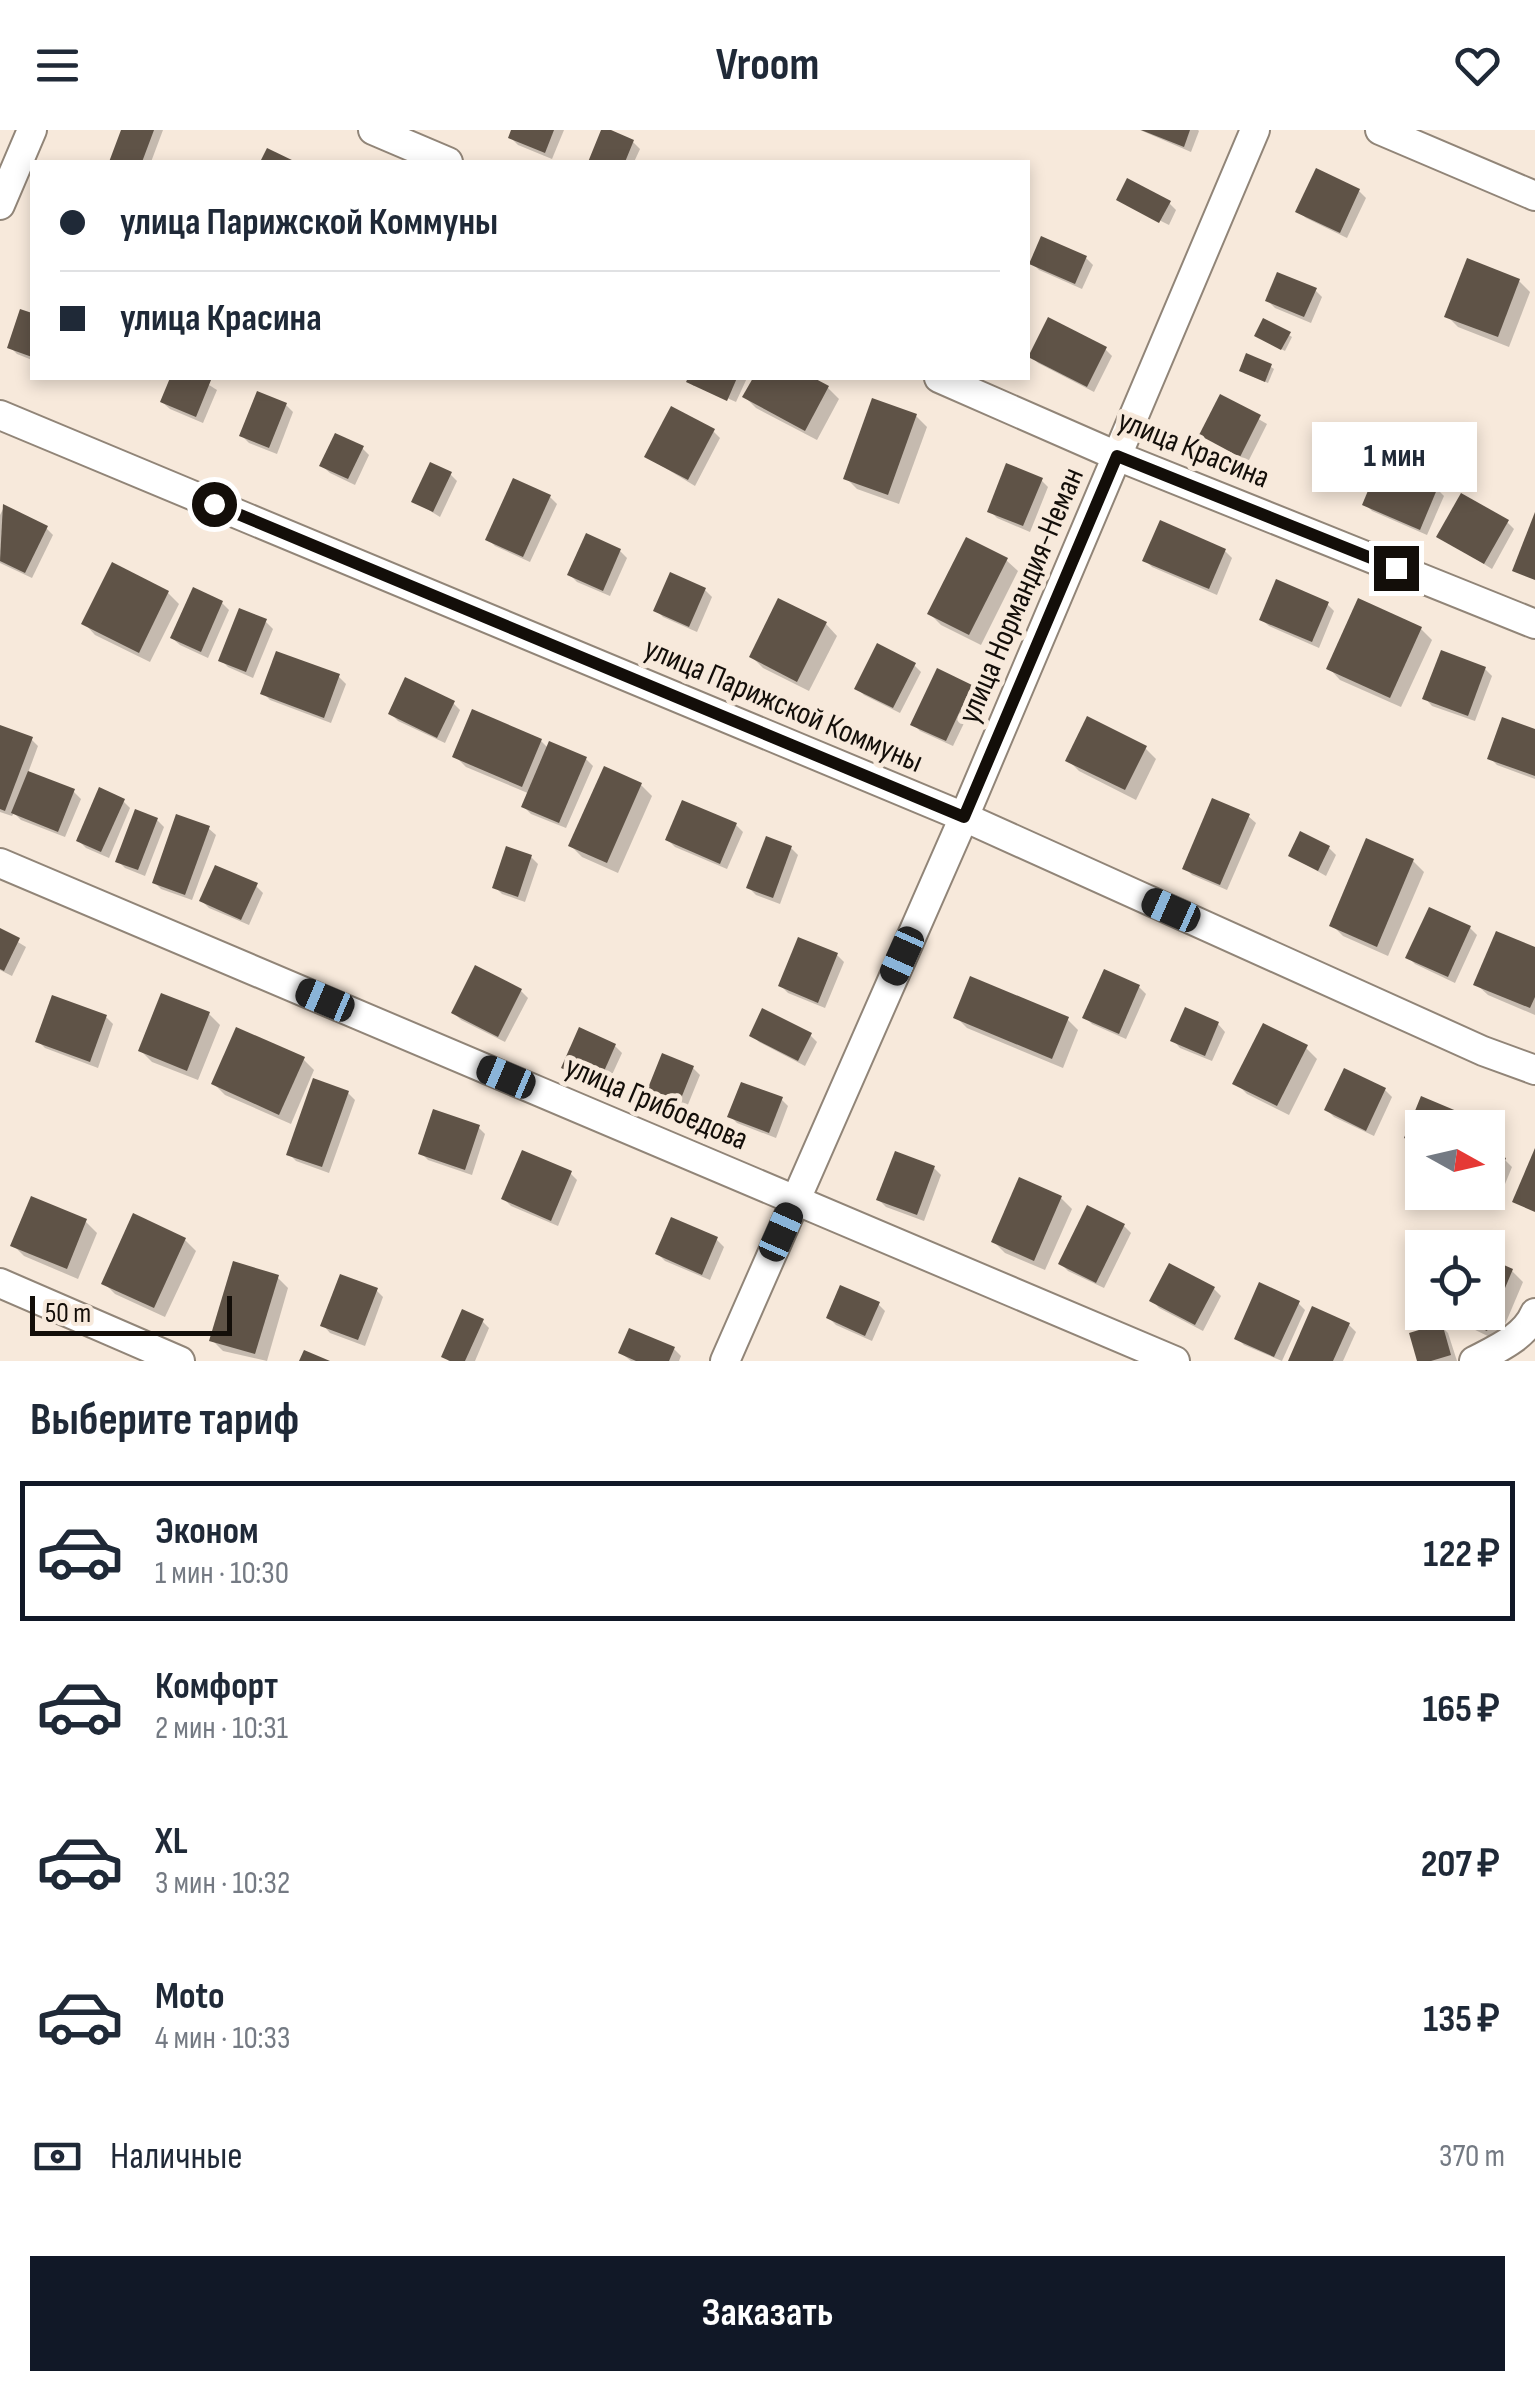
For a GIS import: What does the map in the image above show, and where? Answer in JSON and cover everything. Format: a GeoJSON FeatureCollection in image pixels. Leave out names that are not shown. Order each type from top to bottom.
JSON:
{"type":"FeatureCollection","features":[{"type":"Feature","properties":{"kind":"street"},"geometry":{"type":"LineString","coordinates":[[0,205],[32,130]]}},
{"type":"Feature","properties":{"kind":"street"},"geometry":{"type":"LineString","coordinates":[[373,130],[443,160]]}},
{"type":"Feature","properties":{"kind":"street","name":"улица Нормандия-Неман"},"geometry":{"type":"LineString","coordinates":[[725,1361],[964,817],[1255,130]]}},
{"type":"Feature","properties":{"kind":"street"},"geometry":{"type":"LineString","coordinates":[[1380,130],[1535,196]]}},
{"type":"Feature","properties":{"kind":"street","name":"улица Красина"},"geometry":{"type":"LineString","coordinates":[[944,380],[1117,456],[1535,624]]}},
{"type":"Feature","properties":{"kind":"street","name":"улица Парижской Коммуны"},"geometry":{"type":"LineString","coordinates":[[0,415],[964,817],[1483,1052],[1535,1070]]}},
{"type":"Feature","properties":{"kind":"street","name":"улица Грибоедова"},"geometry":{"type":"LineString","coordinates":[[0,863],[1175,1361]]}},
{"type":"Feature","properties":{"kind":"street"},"geometry":{"type":"LineString","coordinates":[[0,1283],[180,1361]]}},
{"type":"Feature","properties":{"kind":"street"},"geometry":{"type":"LineString","coordinates":[[1474,1361],[1506,1344],[1531,1323],[1535,1312]]}},
{"type":"Feature","properties":{"kind":"building"},"geometry":{"type":"Polygon","coordinates":[[[121,130],[154,130],[143,160],[110,160],[121,130]]]}},
{"type":"Feature","properties":{"kind":"building"},"geometry":{"type":"Polygon","coordinates":[[[511,130],[554,130],[545,153],[508,138],[511,130]]]}},
{"type":"Feature","properties":{"kind":"building"},"geometry":{"type":"Polygon","coordinates":[[[601,130],[634,140],[626,160],[589,160],[601,130]]]}},
{"type":"Feature","properties":{"kind":"building"},"geometry":{"type":"Polygon","coordinates":[[[1141,130],[1190,130],[1184,147],[1141,130]]]}},
{"type":"Feature","properties":{"kind":"building"},"geometry":{"type":"Polygon","coordinates":[[[267,148],[292,160],[261,160],[267,148]]]}},
{"type":"Feature","properties":{"kind":"building"},"geometry":{"type":"Polygon","coordinates":[[[1316,168],[1360,189],[1340,233],[1295,212],[1316,168]]]}},
{"type":"Feature","properties":{"kind":"building"},"geometry":{"type":"Polygon","coordinates":[[[1127,178],[1171,201],[1159,223],[1116,200],[1127,178]]]}},
{"type":"Feature","properties":{"kind":"building"},"geometry":{"type":"Polygon","coordinates":[[[1041,236],[1087,256],[1075,284],[1030,262],[1041,236]]]}},
{"type":"Feature","properties":{"kind":"building"},"geometry":{"type":"Polygon","coordinates":[[[1467,258],[1520,279],[1498,337],[1444,317],[1467,258]]]}},
{"type":"Feature","properties":{"kind":"building"},"geometry":{"type":"Polygon","coordinates":[[[1277,272],[1317,288],[1304,317],[1265,301],[1277,272]]]}},
{"type":"Feature","properties":{"kind":"building"},"geometry":{"type":"Polygon","coordinates":[[[20,309],[30,312],[30,356],[7,348],[20,309]]]}},
{"type":"Feature","properties":{"kind":"building"},"geometry":{"type":"Polygon","coordinates":[[[1048,317],[1107,347],[1087,387],[1030,358],[1048,317]]]}},
{"type":"Feature","properties":{"kind":"building"},"geometry":{"type":"Polygon","coordinates":[[[1263,318],[1291,332],[1281,350],[1254,336],[1263,318]]]}},
{"type":"Feature","properties":{"kind":"building"},"geometry":{"type":"Polygon","coordinates":[[[1246,353],[1272,364],[1265,382],[1239,371],[1246,353]]]}},
{"type":"Feature","properties":{"kind":"building"},"geometry":{"type":"Polygon","coordinates":[[[169,380],[211,380],[196,417],[160,402],[169,380]]]}},
{"type":"Feature","properties":{"kind":"building"},"geometry":{"type":"Polygon","coordinates":[[[687,380],[736,380],[727,401],[687,380]]]}},
{"type":"Feature","properties":{"kind":"building"},"geometry":{"type":"Polygon","coordinates":[[[752,380],[818,380],[829,386],[805,431],[742,397],[752,380]]]}},
{"type":"Feature","properties":{"kind":"building"},"geometry":{"type":"Polygon","coordinates":[[[257,391],[287,403],[269,448],[239,436],[257,391]]]}},
{"type":"Feature","properties":{"kind":"building"},"geometry":{"type":"Polygon","coordinates":[[[1220,394],[1261,415],[1240,457],[1199,435],[1220,394]]]}},
{"type":"Feature","properties":{"kind":"building"},"geometry":{"type":"Polygon","coordinates":[[[872,398],[917,414],[888,495],[843,479],[872,398]]]}},
{"type":"Feature","properties":{"kind":"building"},"geometry":{"type":"Polygon","coordinates":[[[671,406],[715,429],[688,480],[644,457],[671,406]]]}},
{"type":"Feature","properties":{"kind":"building"},"geometry":{"type":"Polygon","coordinates":[[[335,433],[364,446],[348,479],[319,466],[335,433]]]}},
{"type":"Feature","properties":{"kind":"building"},"geometry":{"type":"Polygon","coordinates":[[[430,462],[452,472],[433,512],[411,502],[430,462]]]}},
{"type":"Feature","properties":{"kind":"building"},"geometry":{"type":"Polygon","coordinates":[[[1380,462],[1438,487],[1420,530],[1362,505],[1380,462]]]}},
{"type":"Feature","properties":{"kind":"building"},"geometry":{"type":"Polygon","coordinates":[[[1006,463],[1043,478],[1023,526],[987,512],[1006,463]]]}},
{"type":"Feature","properties":{"kind":"building"},"geometry":{"type":"Polygon","coordinates":[[[513,478],[551,495],[523,557],[485,540],[513,478]]]}},
{"type":"Feature","properties":{"kind":"building"},"geometry":{"type":"Polygon","coordinates":[[[1461,493],[1509,520],[1484,564],[1436,537],[1461,493]]]}},
{"type":"Feature","properties":{"kind":"building"},"geometry":{"type":"Polygon","coordinates":[[[3,504],[48,526],[25,573],[0,561],[3,504]]]}},
{"type":"Feature","properties":{"kind":"building"},"geometry":{"type":"Polygon","coordinates":[[[1535,512],[1535,580],[1512,571],[1535,512]]]}},
{"type":"Feature","properties":{"kind":"building"},"geometry":{"type":"Polygon","coordinates":[[[1160,520],[1226,549],[1209,589],[1142,561],[1160,520]]]}},
{"type":"Feature","properties":{"kind":"building"},"geometry":{"type":"Polygon","coordinates":[[[586,533],[621,549],[603,591],[567,575],[586,533]]]}},
{"type":"Feature","properties":{"kind":"building"},"geometry":{"type":"Polygon","coordinates":[[[966,537],[1008,558],[969,635],[927,614],[966,537]]]}},
{"type":"Feature","properties":{"kind":"building"},"geometry":{"type":"Polygon","coordinates":[[[112,562],[169,591],[139,653],[81,624],[112,562]]]}},
{"type":"Feature","properties":{"kind":"building"},"geometry":{"type":"Polygon","coordinates":[[[670,572],[706,588],[689,627],[653,611],[670,572]]]}},
{"type":"Feature","properties":{"kind":"building"},"geometry":{"type":"Polygon","coordinates":[[[1276,579],[1329,602],[1312,642],[1259,620],[1276,579]]]}},
{"type":"Feature","properties":{"kind":"building"},"geometry":{"type":"Polygon","coordinates":[[[193,587],[223,601],[201,652],[170,638],[193,587]]]}},
{"type":"Feature","properties":{"kind":"building"},"geometry":{"type":"Polygon","coordinates":[[[778,598],[827,622],[797,682],[749,657],[778,598]]]}},
{"type":"Feature","properties":{"kind":"building"},"geometry":{"type":"Polygon","coordinates":[[[1358,598],[1422,627],[1390,698],[1326,669],[1358,598]]]}},
{"type":"Feature","properties":{"kind":"building"},"geometry":{"type":"Polygon","coordinates":[[[239,608],[267,619],[246,672],[218,661],[239,608]]]}},
{"type":"Feature","properties":{"kind":"building"},"geometry":{"type":"Polygon","coordinates":[[[877,643],[916,663],[893,708],[854,689],[877,643]]]}},
{"type":"Feature","properties":{"kind":"building"},"geometry":{"type":"Polygon","coordinates":[[[1441,650],[1486,667],[1468,716],[1422,699],[1441,650]]]}},
{"type":"Feature","properties":{"kind":"building"},"geometry":{"type":"Polygon","coordinates":[[[276,651],[340,674],[324,718],[260,694],[276,651]]]}},
{"type":"Feature","properties":{"kind":"building"},"geometry":{"type":"Polygon","coordinates":[[[937,668],[972,685],[946,741],[910,725],[937,668]]]}},
{"type":"Feature","properties":{"kind":"building"},"geometry":{"type":"Polygon","coordinates":[[[405,677],[455,701],[437,738],[388,714],[405,677]]]}},
{"type":"Feature","properties":{"kind":"building"},"geometry":{"type":"Polygon","coordinates":[[[472,709],[542,739],[522,787],[452,757],[472,709]]]}},
{"type":"Feature","properties":{"kind":"building"},"geometry":{"type":"Polygon","coordinates":[[[1087,716],[1147,746],[1125,790],[1065,761],[1087,716]]]}},
{"type":"Feature","properties":{"kind":"building"},"geometry":{"type":"Polygon","coordinates":[[[1502,717],[1535,729],[1535,776],[1487,759],[1502,717]]]}},
{"type":"Feature","properties":{"kind":"building"},"geometry":{"type":"Polygon","coordinates":[[[0,725],[33,737],[5,811],[0,809],[0,725]]]}},
{"type":"Feature","properties":{"kind":"building"},"geometry":{"type":"Polygon","coordinates":[[[549,741],[587,757],[559,823],[521,807],[549,741]]]}},
{"type":"Feature","properties":{"kind":"building"},"geometry":{"type":"Polygon","coordinates":[[[604,766],[642,783],[607,863],[568,846],[604,766]]]}},
{"type":"Feature","properties":{"kind":"building"},"geometry":{"type":"Polygon","coordinates":[[[28,771],[75,789],[58,832],[11,813],[28,771]]]}},
{"type":"Feature","properties":{"kind":"building"},"geometry":{"type":"Polygon","coordinates":[[[99,787],[125,799],[101,852],[76,841],[99,787]]]}},
{"type":"Feature","properties":{"kind":"building"},"geometry":{"type":"Polygon","coordinates":[[[1212,798],[1250,814],[1220,885],[1182,869],[1212,798]]]}},
{"type":"Feature","properties":{"kind":"building"},"geometry":{"type":"Polygon","coordinates":[[[682,800],[737,823],[720,864],[665,840],[682,800]]]}},
{"type":"Feature","properties":{"kind":"building"},"geometry":{"type":"Polygon","coordinates":[[[135,809],[158,818],[138,870],[115,862],[135,809]]]}},
{"type":"Feature","properties":{"kind":"building"},"geometry":{"type":"Polygon","coordinates":[[[176,814],[210,826],[185,895],[152,883],[176,814]]]}},
{"type":"Feature","properties":{"kind":"building"},"geometry":{"type":"Polygon","coordinates":[[[1300,831],[1330,846],[1318,871],[1288,856],[1300,831]]]}},
{"type":"Feature","properties":{"kind":"building"},"geometry":{"type":"Polygon","coordinates":[[[766,836],[792,846],[773,898],[746,888],[766,836]]]}},
{"type":"Feature","properties":{"kind":"building"},"geometry":{"type":"Polygon","coordinates":[[[1366,838],[1414,859],[1377,947],[1329,926],[1366,838]]]}},
{"type":"Feature","properties":{"kind":"building"},"geometry":{"type":"Polygon","coordinates":[[[506,846],[532,855],[518,897],[492,888],[506,846]]]}},
{"type":"Feature","properties":{"kind":"building"},"geometry":{"type":"Polygon","coordinates":[[[215,865],[258,883],[241,920],[199,901],[215,865]]]}},
{"type":"Feature","properties":{"kind":"building"},"geometry":{"type":"Polygon","coordinates":[[[1429,907],[1471,926],[1448,977],[1405,958],[1429,907]]]}},
{"type":"Feature","properties":{"kind":"building"},"geometry":{"type":"Polygon","coordinates":[[[0,928],[20,938],[4,971],[0,969],[0,928]]]}},
{"type":"Feature","properties":{"kind":"building"},"geometry":{"type":"Polygon","coordinates":[[[1496,931],[1535,947],[1535,997],[1530,1008],[1473,985],[1496,931]]]}},
{"type":"Feature","properties":{"kind":"building"},"geometry":{"type":"Polygon","coordinates":[[[798,937],[838,953],[818,1003],[778,986],[798,937]]]}},
{"type":"Feature","properties":{"kind":"building"},"geometry":{"type":"Polygon","coordinates":[[[475,965],[522,989],[498,1037],[451,1013],[475,965]]]}},
{"type":"Feature","properties":{"kind":"building"},"geometry":{"type":"Polygon","coordinates":[[[1104,969],[1140,985],[1119,1034],[1082,1018],[1104,969]]]}},
{"type":"Feature","properties":{"kind":"building"},"geometry":{"type":"Polygon","coordinates":[[[970,976],[1069,1017],[1052,1059],[953,1018],[970,976]]]}},
{"type":"Feature","properties":{"kind":"building"},"geometry":{"type":"Polygon","coordinates":[[[161,993],[210,1012],[187,1071],[138,1051],[161,993]]]}},
{"type":"Feature","properties":{"kind":"building"},"geometry":{"type":"Polygon","coordinates":[[[52,995],[107,1015],[90,1062],[35,1042],[52,995]]]}},
{"type":"Feature","properties":{"kind":"building"},"geometry":{"type":"Polygon","coordinates":[[[1185,1007],[1219,1022],[1205,1056],[1170,1041],[1185,1007]]]}},
{"type":"Feature","properties":{"kind":"building"},"geometry":{"type":"Polygon","coordinates":[[[762,1008],[812,1033],[798,1061],[749,1036],[762,1008]]]}},
{"type":"Feature","properties":{"kind":"building"},"geometry":{"type":"Polygon","coordinates":[[[1263,1023],[1308,1045],[1277,1106],[1232,1084],[1263,1023]]]}},
{"type":"Feature","properties":{"kind":"building"},"geometry":{"type":"Polygon","coordinates":[[[236,1027],[305,1057],[279,1115],[211,1084],[236,1027]]]}},
{"type":"Feature","properties":{"kind":"building"},"geometry":{"type":"Polygon","coordinates":[[[579,1027],[616,1044],[598,1085],[561,1068],[579,1027]]]}},
{"type":"Feature","properties":{"kind":"building"},"geometry":{"type":"Polygon","coordinates":[[[662,1053],[694,1066],[678,1106],[646,1093],[662,1053]]]}},
{"type":"Feature","properties":{"kind":"building"},"geometry":{"type":"Polygon","coordinates":[[[1344,1068],[1386,1088],[1366,1131],[1324,1110],[1344,1068]]]}},
{"type":"Feature","properties":{"kind":"building"},"geometry":{"type":"Polygon","coordinates":[[[313,1078],[349,1091],[322,1167],[286,1155],[313,1078]]]}},
{"type":"Feature","properties":{"kind":"building"},"geometry":{"type":"Polygon","coordinates":[[[741,1082],[783,1097],[769,1133],[727,1117],[741,1082]]]}},
{"type":"Feature","properties":{"kind":"building"},"geometry":{"type":"Polygon","coordinates":[[[1421,1096],[1454,1110],[1415,1110],[1421,1096]]]}},
{"type":"Feature","properties":{"kind":"building"},"geometry":{"type":"Polygon","coordinates":[[[433,1109],[480,1125],[465,1170],[418,1154],[433,1109]]]}},
{"type":"Feature","properties":{"kind":"building"},"geometry":{"type":"Polygon","coordinates":[[[1535,1148],[1535,1212],[1512,1202],[1535,1148]]]}},
{"type":"Feature","properties":{"kind":"building"},"geometry":{"type":"Polygon","coordinates":[[[522,1150],[572,1171],[551,1221],[501,1199],[522,1150]]]}},
{"type":"Feature","properties":{"kind":"building"},"geometry":{"type":"Polygon","coordinates":[[[895,1151],[935,1166],[917,1215],[876,1200],[895,1151]]]}},
{"type":"Feature","properties":{"kind":"building"},"geometry":{"type":"Polygon","coordinates":[[[1019,1177],[1062,1196],[1034,1261],[991,1242],[1019,1177]]]}},
{"type":"Feature","properties":{"kind":"building"},"geometry":{"type":"Polygon","coordinates":[[[31,1196],[87,1219],[67,1269],[10,1246],[31,1196]]]}},
{"type":"Feature","properties":{"kind":"building"},"geometry":{"type":"Polygon","coordinates":[[[1087,1205],[1125,1224],[1096,1283],[1058,1264],[1087,1205]]]}},
{"type":"Feature","properties":{"kind":"building"},"geometry":{"type":"Polygon","coordinates":[[[133,1213],[186,1238],[154,1308],[101,1284],[133,1213]]]}},
{"type":"Feature","properties":{"kind":"building"},"geometry":{"type":"Polygon","coordinates":[[[671,1217],[718,1237],[702,1275],[655,1254],[671,1217]]]}},
{"type":"Feature","properties":{"kind":"building"},"geometry":{"type":"Polygon","coordinates":[[[233,1261],[279,1275],[255,1354],[209,1341],[233,1261]]]}},
{"type":"Feature","properties":{"kind":"building"},"geometry":{"type":"Polygon","coordinates":[[[1169,1263],[1215,1287],[1195,1325],[1149,1301],[1169,1263]]]}},
{"type":"Feature","properties":{"kind":"building"},"geometry":{"type":"Polygon","coordinates":[[[1505,1265],[1513,1269],[1505,1288],[1505,1265]]]}},
{"type":"Feature","properties":{"kind":"building"},"geometry":{"type":"Polygon","coordinates":[[[340,1274],[378,1288],[358,1340],[320,1326],[340,1274]]]}},
{"type":"Feature","properties":{"kind":"building"},"geometry":{"type":"Polygon","coordinates":[[[1259,1282],[1300,1301],[1274,1357],[1234,1339],[1259,1282]]]}},
{"type":"Feature","properties":{"kind":"building"},"geometry":{"type":"Polygon","coordinates":[[[840,1285],[880,1302],[865,1336],[826,1318],[840,1285]]]}},
{"type":"Feature","properties":{"kind":"building"},"geometry":{"type":"Polygon","coordinates":[[[1312,1306],[1350,1323],[1333,1361],[1288,1361],[1312,1306]]]}},
{"type":"Feature","properties":{"kind":"building"},"geometry":{"type":"Polygon","coordinates":[[[462,1309],[484,1319],[465,1361],[450,1361],[441,1357],[462,1309]]]}},
{"type":"Feature","properties":{"kind":"building"},"geometry":{"type":"Polygon","coordinates":[[[629,1328],[675,1347],[669,1361],[636,1361],[618,1353],[629,1328]]]}},
{"type":"Feature","properties":{"kind":"building"},"geometry":{"type":"Polygon","coordinates":[[[1444,1330],[1451,1355],[1417,1361],[1409,1333],[1444,1330]]]}},
{"type":"Feature","properties":{"kind":"building"},"geometry":{"type":"Polygon","coordinates":[[[304,1350],[330,1361],[299,1361],[304,1350]]]}},
{"type":"Feature","properties":{"kind":"route"},"geometry":{"type":"LineString","coordinates":[[214,504],[964,817],[1117,456],[1396,568]]}}]}
